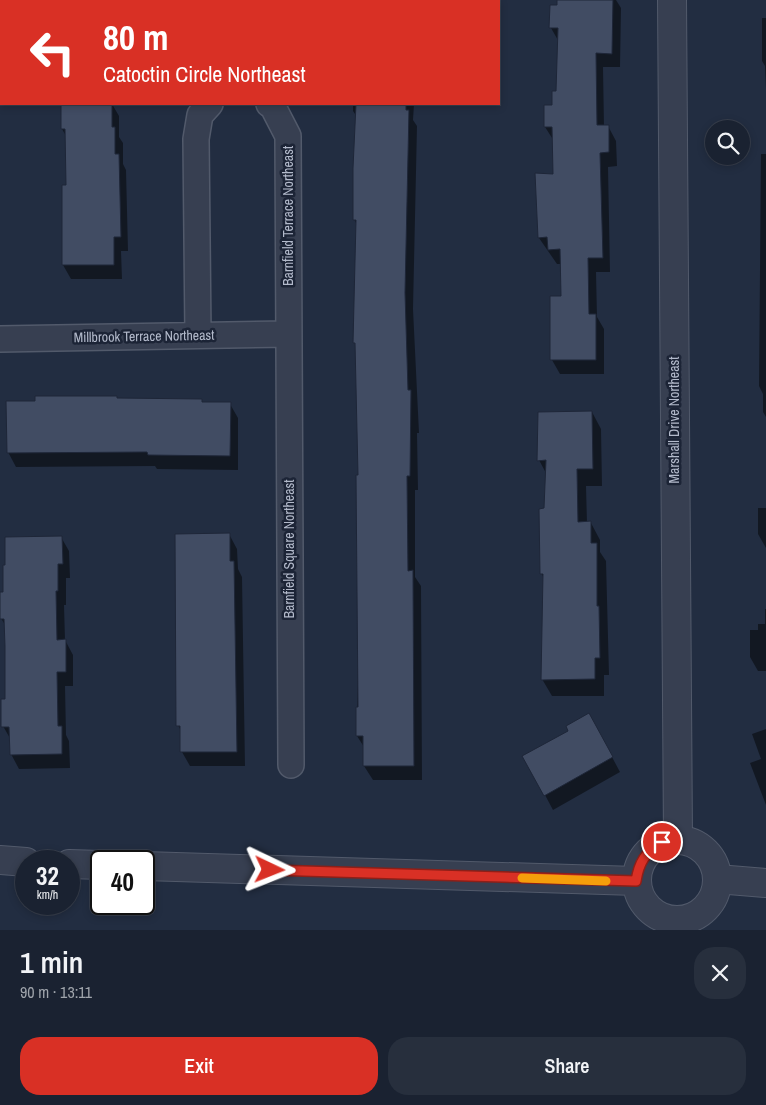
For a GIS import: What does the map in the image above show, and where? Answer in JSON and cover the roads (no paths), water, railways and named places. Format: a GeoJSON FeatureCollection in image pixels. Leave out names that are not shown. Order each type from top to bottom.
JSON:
{"type":"FeatureCollection","features":[{"type":"Feature","properties":{"kind":"street","name":"Marshall Drive Northeast"},"geometry":{"type":"LineString","coordinates":[[672,0],[678,839]]}},
{"type":"Feature","properties":{"kind":"street"},"geometry":{"type":"LineString","coordinates":[[198,335],[196,139],[200,115],[209,105]]}},
{"type":"Feature","properties":{"kind":"street","name":"Barnfield Terrace Northeast"},"geometry":{"type":"LineString","coordinates":[[272,105],[288,136],[288,334]]}},
{"type":"Feature","properties":{"kind":"street","name":"Millbrook Terrace Northeast"},"geometry":{"type":"LineString","coordinates":[[0,339],[288,334]]}},
{"type":"Feature","properties":{"kind":"street","name":"Barnfield Square Northeast"},"geometry":{"type":"LineString","coordinates":[[288,334],[291,765]]}},
{"type":"Feature","properties":{"kind":"street"},"geometry":{"type":"LineString","coordinates":[[678,839],[693,842],[706,851],[714,864],[717,879],[715,891],[706,907],[677,925],[649,909],[640,896],[636,881],[639,865],[648,851],[662,842],[678,839]]}},
{"type":"Feature","properties":{"kind":"street"},"geometry":{"type":"LineString","coordinates":[[0,860],[15,861]]}},
{"type":"Feature","properties":{"kind":"street"},"geometry":{"type":"LineString","coordinates":[[155,866],[636,881]]}},
{"type":"Feature","properties":{"kind":"street"},"geometry":{"type":"LineString","coordinates":[[717,879],[766,883]]}}]}
